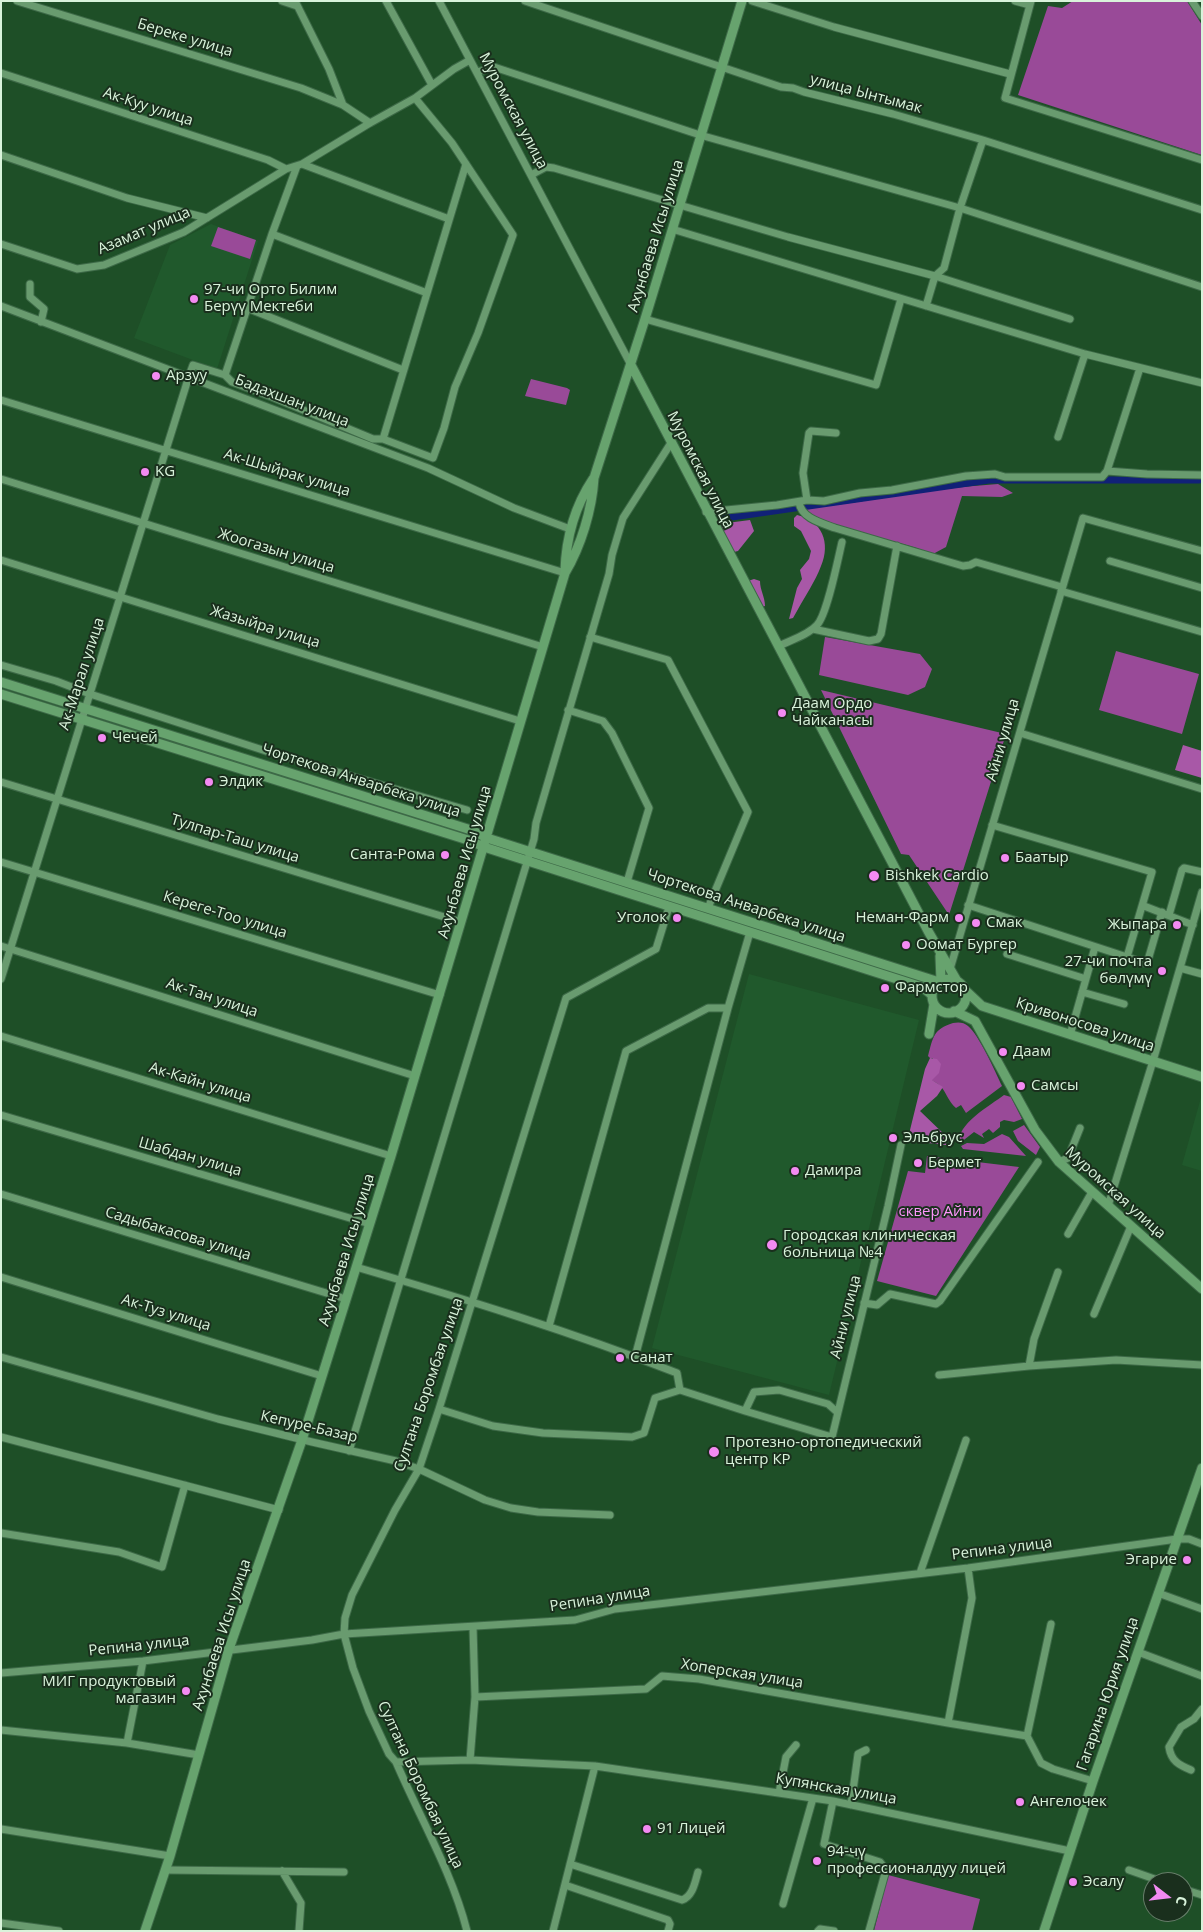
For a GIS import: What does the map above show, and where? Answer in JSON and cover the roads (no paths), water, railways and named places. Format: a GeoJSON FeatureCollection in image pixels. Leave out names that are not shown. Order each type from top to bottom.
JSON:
{"type":"FeatureCollection","features":[{"type":"Feature","properties":{"kind":"main road","name":"Ахунбаева Исы улица"},"geometry":{"type":"LineString","coordinates":[[565,573],[573,559],[582,532],[593,494],[594,478],[631,365],[742,1]]}},
{"type":"Feature","properties":{"kind":"main road","name":"Муромская улица"},"geometry":{"type":"LineString","coordinates":[[631,365],[706,512],[779,646],[938,951]]}},
{"type":"Feature","properties":{"kind":"main road","name":"Ахунбаева Исы улица"},"geometry":{"type":"LineString","coordinates":[[145,1931],[170,1856],[230,1649],[302,1440],[440,995],[565,573],[570,529],[585,491],[594,478]]}},
{"type":"Feature","properties":{"kind":"main road","name":"Чортекова Анварбека улица"},"geometry":{"type":"LineString","coordinates":[[1,682],[471,830],[486,838],[940,981]]}},
{"type":"Feature","properties":{"kind":"main road","name":"Чортекова Анварбека улица"},"geometry":{"type":"LineString","coordinates":[[1,694],[468,840],[527,861],[922,987],[933,999]]}},
{"type":"Feature","properties":{"kind":"main road"},"geometry":{"type":"LineString","coordinates":[[938,951],[965,990],[964,1003],[938,1021],[929,1034],[933,989],[940,981],[950,979],[957,981]]}},
{"type":"Feature","properties":{"kind":"main road"},"geometry":{"type":"LineString","coordinates":[[938,951],[941,960],[940,981]]}},
{"type":"Feature","properties":{"kind":"main road","name":"Кривоносова улица"},"geometry":{"type":"LineString","coordinates":[[965,990],[982,1006],[1202,1077]]}},
{"type":"Feature","properties":{"kind":"main road"},"geometry":{"type":"LineString","coordinates":[[933,999],[940,1010],[952,1012],[975,1021],[975,1010],[982,1006]]}},
{"type":"Feature","properties":{"kind":"main road","name":"Муромская улица"},"geometry":{"type":"LineString","coordinates":[[975,1021],[1035,1130],[1059,1162],[1202,1290]]}},
{"type":"Feature","properties":{"kind":"main road","name":"Гагарина Юрия улица"},"geometry":{"type":"LineString","coordinates":[[1044,1931],[1093,1781],[1201,1474]]}},
{"type":"Feature","properties":{"kind":"street","name":"Береке улица"},"geometry":{"type":"LineString","coordinates":[[17,1],[301,88],[343,105],[370,123]]}},
{"type":"Feature","properties":{"kind":"street"},"geometry":{"type":"LineString","coordinates":[[282,1],[296,4],[329,68],[343,105]]}},
{"type":"Feature","properties":{"kind":"street"},"geometry":{"type":"LineString","coordinates":[[386,1],[432,85]]}},
{"type":"Feature","properties":{"kind":"street","name":"Муромская улица"},"geometry":{"type":"LineString","coordinates":[[439,1],[631,365]]}},
{"type":"Feature","properties":{"kind":"street","name":"улица Ынтымак"},"geometry":{"type":"LineString","coordinates":[[526,1],[781,87],[793,88],[893,114],[983,140],[1202,210]]}},
{"type":"Feature","properties":{"kind":"street"},"geometry":{"type":"LineString","coordinates":[[752,1],[834,27],[1010,74]]}},
{"type":"Feature","properties":{"kind":"street"},"geometry":{"type":"LineString","coordinates":[[1015,1],[1031,3],[1004,98],[1202,160]]}},
{"type":"Feature","properties":{"kind":"street"},"geometry":{"type":"LineString","coordinates":[[1192,1],[1202,16]]}},
{"type":"Feature","properties":{"kind":"street","name":"Азамат улица"},"geometry":{"type":"LineString","coordinates":[[1,244],[77,269],[104,264],[184,232],[286,169],[300,165],[415,98],[454,68],[470,60]]}},
{"type":"Feature","properties":{"kind":"street"},"geometry":{"type":"LineString","coordinates":[[477,72],[494,67],[700,135],[960,208],[1202,287]]}},
{"type":"Feature","properties":{"kind":"street","name":"Ак-Куу улица"},"geometry":{"type":"LineString","coordinates":[[1,73],[259,157],[286,169]]}},
{"type":"Feature","properties":{"kind":"street"},"geometry":{"type":"LineString","coordinates":[[189,376],[193,365],[225,375],[232,382],[374,439],[383,439],[433,458],[444,428],[455,387],[478,333],[513,235],[452,143],[415,98]]}},
{"type":"Feature","properties":{"kind":"street"},"geometry":{"type":"LineString","coordinates":[[926,306],[935,276],[944,268],[960,208],[983,140]]}},
{"type":"Feature","properties":{"kind":"street"},"geometry":{"type":"LineString","coordinates":[[1,155],[127,198],[207,218]]}},
{"type":"Feature","properties":{"kind":"street"},"geometry":{"type":"LineString","coordinates":[[383,439],[466,164]]}},
{"type":"Feature","properties":{"kind":"street"},"geometry":{"type":"LineString","coordinates":[[225,375],[272,234],[300,165],[449,219]]}},
{"type":"Feature","properties":{"kind":"street"},"geometry":{"type":"LineString","coordinates":[[530,175],[546,168],[554,168],[788,238],[935,276],[1070,319]]}},
{"type":"Feature","properties":{"kind":"street"},"geometry":{"type":"LineString","coordinates":[[672,229],[1085,354],[1202,383]]}},
{"type":"Feature","properties":{"kind":"street"},"geometry":{"type":"LineString","coordinates":[[272,234],[427,293]]}},
{"type":"Feature","properties":{"kind":"street"},"geometry":{"type":"LineString","coordinates":[[30,284],[30,297],[44,309],[42,317]]}},
{"type":"Feature","properties":{"kind":"street"},"geometry":{"type":"LineString","coordinates":[[645,319],[876,385],[901,299]]}},
{"type":"Feature","properties":{"kind":"street","name":"Бадахшан улица"},"geometry":{"type":"LineString","coordinates":[[1,306],[42,317],[428,468],[522,511],[570,529]]}},
{"type":"Feature","properties":{"kind":"street"},"geometry":{"type":"LineString","coordinates":[[247,308],[403,370]]}},
{"type":"Feature","properties":{"kind":"street"},"geometry":{"type":"LineString","coordinates":[[1058,437],[1085,354]]}},
{"type":"Feature","properties":{"kind":"street"},"geometry":{"type":"LineString","coordinates":[[706,512],[824,501],[860,493],[892,490],[966,476],[995,474],[1005,477],[1102,477],[1107,471],[1140,368]]}},
{"type":"Feature","properties":{"kind":"street","name":"Ак-Марал улица"},"geometry":{"type":"LineString","coordinates":[[1,979],[12,949],[56,799],[83,719],[189,376]]}},
{"type":"Feature","properties":{"kind":"street","name":"Ак-Шыйрак улица"},"geometry":{"type":"LineString","coordinates":[[1,400],[166,449],[565,573]]}},
{"type":"Feature","properties":{"kind":"street"},"geometry":{"type":"LineString","coordinates":[[836,433],[811,431],[809,433],[802,504],[816,522],[963,566],[976,562],[1202,632]]}},
{"type":"Feature","properties":{"kind":"street"},"geometry":{"type":"LineString","coordinates":[[349,1451],[530,852],[568,710],[609,574],[612,555],[623,518],[671,443]]}},
{"type":"Feature","properties":{"kind":"street"},"geometry":{"type":"LineString","coordinates":[[1107,471],[1202,475]]}},
{"type":"Feature","properties":{"kind":"street","name":"Жоогазын улица"},"geometry":{"type":"LineString","coordinates":[[1,479],[542,647]]}},
{"type":"Feature","properties":{"kind":"street","name":"Айни улица"},"geometry":{"type":"LineString","coordinates":[[950,969],[1083,518],[1202,551]]}},
{"type":"Feature","properties":{"kind":"street"},"geometry":{"type":"LineString","coordinates":[[779,646],[819,624],[842,542]]}},
{"type":"Feature","properties":{"kind":"street"},"geometry":{"type":"LineString","coordinates":[[813,629],[869,641],[878,639],[881,634],[898,546]]}},
{"type":"Feature","properties":{"kind":"street","name":"Жазыйра улица"},"geometry":{"type":"LineString","coordinates":[[1,560],[520,721]]}},
{"type":"Feature","properties":{"kind":"street"},"geometry":{"type":"LineString","coordinates":[[1110,560],[1202,588]]}},
{"type":"Feature","properties":{"kind":"street"},"geometry":{"type":"LineString","coordinates":[[590,637],[668,660],[748,812],[708,908]]}},
{"type":"Feature","properties":{"kind":"street"},"geometry":{"type":"LineString","coordinates":[[1,665],[56,680],[90,694],[269,752],[467,810]]}},
{"type":"Feature","properties":{"kind":"street"},"geometry":{"type":"LineString","coordinates":[[568,710],[603,721],[612,733],[649,808],[627,882]]}},
{"type":"Feature","properties":{"kind":"street"},"geometry":{"type":"LineString","coordinates":[[1020,733],[1202,789]]}},
{"type":"Feature","properties":{"kind":"street","name":"Тулпар-Таш улица"},"geometry":{"type":"LineString","coordinates":[[1,782],[461,922]]}},
{"type":"Feature","properties":{"kind":"street"},"geometry":{"type":"LineString","coordinates":[[992,825],[1152,872],[1144,906],[1127,957]]}},
{"type":"Feature","properties":{"kind":"street","name":"Кереге-Тоо улица"},"geometry":{"type":"LineString","coordinates":[[1,862],[440,995]]}},
{"type":"Feature","properties":{"kind":"street"},"geometry":{"type":"LineString","coordinates":[[968,905],[1144,963],[1148,960],[1182,870],[1184,868],[1202,872]]}},
{"type":"Feature","properties":{"kind":"street"},"geometry":{"type":"LineString","coordinates":[[1108,1206],[1153,1062],[1202,892]]}},
{"type":"Feature","properties":{"kind":"street","name":"Султана Боромбая улица"},"geometry":{"type":"LineString","coordinates":[[467,1931],[463,1915],[445,1870],[396,1762],[389,1754],[369,1711],[353,1668],[344,1634],[345,1618],[352,1594],[395,1510],[419,1469],[473,1302],[566,998],[656,949],[669,906]]}},
{"type":"Feature","properties":{"kind":"street"},"geometry":{"type":"LineString","coordinates":[[1144,906],[1193,925]]}},
{"type":"Feature","properties":{"kind":"street"},"geometry":{"type":"LineString","coordinates":[[635,1357],[750,932]]}},
{"type":"Feature","properties":{"kind":"street","name":"Ак-Тан улица"},"geometry":{"type":"LineString","coordinates":[[1,946],[415,1076]]}},
{"type":"Feature","properties":{"kind":"street"},"geometry":{"type":"LineString","coordinates":[[1070,1035],[1096,947]]}},
{"type":"Feature","properties":{"kind":"street"},"geometry":{"type":"LineString","coordinates":[[1007,954],[1086,979]]}},
{"type":"Feature","properties":{"kind":"street"},"geometry":{"type":"LineString","coordinates":[[1180,968],[1202,974]]}},
{"type":"Feature","properties":{"kind":"street"},"geometry":{"type":"LineString","coordinates":[[1082,992],[1124,1004]]}},
{"type":"Feature","properties":{"kind":"street"},"geometry":{"type":"LineString","coordinates":[[549,1326],[626,1051],[708,1008],[728,1008]]}},
{"type":"Feature","properties":{"kind":"street","name":"Ак-Кайн улица"},"geometry":{"type":"LineString","coordinates":[[1,1036],[391,1156]]}},
{"type":"Feature","properties":{"kind":"street","name":"Шабдан улица"},"geometry":{"type":"LineString","coordinates":[[1,1115],[370,1224]]}},
{"type":"Feature","properties":{"kind":"street"},"geometry":{"type":"LineString","coordinates":[[1059,1162],[1068,1158],[1080,1128]]}},
{"type":"Feature","properties":{"kind":"street","name":"Айни улица"},"geometry":{"type":"LineString","coordinates":[[744,1411],[832,1437],[901,1145]]}},
{"type":"Feature","properties":{"kind":"street"},"geometry":{"type":"LineString","coordinates":[[864,1302],[877,1305],[890,1294],[936,1304],[940,1301],[1038,1162]]}},
{"type":"Feature","properties":{"kind":"street"},"geometry":{"type":"LineString","coordinates":[[1068,1234],[1092,1192]]}},
{"type":"Feature","properties":{"kind":"street","name":"Садыбакасова улица"},"geometry":{"type":"LineString","coordinates":[[1,1194],[346,1299]]}},
{"type":"Feature","properties":{"kind":"street"},"geometry":{"type":"LineString","coordinates":[[1094,1314],[1131,1226]]}},
{"type":"Feature","properties":{"kind":"street"},"geometry":{"type":"LineString","coordinates":[[356,1268],[549,1326],[678,1373],[680,1390]]}},
{"type":"Feature","properties":{"kind":"street"},"geometry":{"type":"LineString","coordinates":[[1029,1366],[1034,1339],[1058,1272]]}},
{"type":"Feature","properties":{"kind":"street","name":"Ак-Туз улица"},"geometry":{"type":"LineString","coordinates":[[1,1277],[322,1376]]}},
{"type":"Feature","properties":{"kind":"street","name":"Кепуре-Базар"},"geometry":{"type":"LineString","coordinates":[[1,1357],[218,1419],[349,1451],[396,1460],[485,1500],[511,1508],[538,1512],[610,1515]]}},
{"type":"Feature","properties":{"kind":"street"},"geometry":{"type":"LineString","coordinates":[[939,1375],[1116,1360],[1202,1365]]}},
{"type":"Feature","properties":{"kind":"street"},"geometry":{"type":"LineString","coordinates":[[439,1409],[493,1426],[543,1433],[632,1437],[644,1433],[655,1398],[680,1390],[744,1411],[754,1392],[779,1390],[828,1404],[837,1412]]}},
{"type":"Feature","properties":{"kind":"street"},"geometry":{"type":"LineString","coordinates":[[1,1437],[279,1510]]}},
{"type":"Feature","properties":{"kind":"street"},"geometry":{"type":"LineString","coordinates":[[920,1573],[966,1440]]}},
{"type":"Feature","properties":{"kind":"street"},"geometry":{"type":"LineString","coordinates":[[1,1533],[120,1552],[162,1567],[185,1485]]}},
{"type":"Feature","properties":{"kind":"street","name":"Репина улица"},"geometry":{"type":"LineString","coordinates":[[1,1674],[143,1661],[312,1640],[344,1634],[575,1620],[615,1608],[968,1568],[1177,1539],[1188,1539],[1202,1544]]}},
{"type":"Feature","properties":{"kind":"street"},"geometry":{"type":"LineString","coordinates":[[948,1723],[972,1598],[968,1568]]}},
{"type":"Feature","properties":{"kind":"street"},"geometry":{"type":"LineString","coordinates":[[1158,1593],[1202,1609]]}},
{"type":"Feature","properties":{"kind":"street"},"geometry":{"type":"LineString","coordinates":[[1051,1624],[1027,1736],[1041,1762],[1052,1768],[1093,1781]]}},
{"type":"Feature","properties":{"kind":"street"},"geometry":{"type":"LineString","coordinates":[[470,1760],[475,1697],[473,1627]]}},
{"type":"Feature","properties":{"kind":"street"},"geometry":{"type":"LineString","coordinates":[[1138,1652],[1202,1676]]}},
{"type":"Feature","properties":{"kind":"street"},"geometry":{"type":"LineString","coordinates":[[127,1743],[143,1661]]}},
{"type":"Feature","properties":{"kind":"street","name":"Хоперская улица"},"geometry":{"type":"LineString","coordinates":[[475,1697],[646,1689],[662,1676],[699,1679],[1027,1736]]}},
{"type":"Feature","properties":{"kind":"street"},"geometry":{"type":"LineString","coordinates":[[1191,1770],[1178,1764],[1170,1757],[1169,1747],[1181,1727],[1194,1719],[1202,1709]]}},
{"type":"Feature","properties":{"kind":"street"},"geometry":{"type":"LineString","coordinates":[[1,1730],[127,1743],[199,1755]]}},
{"type":"Feature","properties":{"kind":"street"},"geometry":{"type":"LineString","coordinates":[[779,1793],[786,1757],[796,1745]]}},
{"type":"Feature","properties":{"kind":"street"},"geometry":{"type":"LineString","coordinates":[[851,1805],[858,1754],[866,1750]]}},
{"type":"Feature","properties":{"kind":"street","name":"Купянская улица"},"geometry":{"type":"LineString","coordinates":[[396,1762],[470,1760],[595,1766],[833,1801],[1070,1851]]}},
{"type":"Feature","properties":{"kind":"street"},"geometry":{"type":"LineString","coordinates":[[554,1931],[595,1766]]}},
{"type":"Feature","properties":{"kind":"street"},"geometry":{"type":"LineString","coordinates":[[784,1904],[813,1798]]}},
{"type":"Feature","properties":{"kind":"street"},"geometry":{"type":"LineString","coordinates":[[833,1801],[824,1844],[880,1862],[886,1870],[869,1931]]}},
{"type":"Feature","properties":{"kind":"street"},"geometry":{"type":"LineString","coordinates":[[1,1829],[170,1856]]}},
{"type":"Feature","properties":{"kind":"street"},"geometry":{"type":"LineString","coordinates":[[570,1864],[682,1900],[687,1898],[692,1892],[698,1872]]}},
{"type":"Feature","properties":{"kind":"street"},"geometry":{"type":"LineString","coordinates":[[165,1870],[344,1872]]}},
{"type":"Feature","properties":{"kind":"street"},"geometry":{"type":"LineString","coordinates":[[1129,1870],[1143,1875]]}},
{"type":"Feature","properties":{"kind":"street"},"geometry":{"type":"LineString","coordinates":[[282,1871],[301,1904],[299,1931]]}},
{"type":"Feature","properties":{"kind":"street"},"geometry":{"type":"LineString","coordinates":[[565,1884],[668,1920],[670,1924],[668,1931]]}},
{"type":"Feature","properties":{"kind":"street"},"geometry":{"type":"LineString","coordinates":[[1,1924],[59,1931]]}},
{"type":"Feature","properties":{"kind":"street"},"geometry":{"type":"LineString","coordinates":[[818,1931],[824,1928],[834,1931]]}},
{"type":"Feature","properties":{"kind":"waterway"},"geometry":{"type":"LineString","coordinates":[[725,518],[989,480],[1199,480]]}},
{"type":"Feature","properties":{"kind":"place","name":"97-чи Орто Билим Берүү Мектеби"},"geometry":{"type":"Point","coordinates":[194,299]}},
{"type":"Feature","properties":{"kind":"place","name":"Арзуу"},"geometry":{"type":"Point","coordinates":[156,376]}},
{"type":"Feature","properties":{"kind":"place","name":"KG"},"geometry":{"type":"Point","coordinates":[145,472]}},
{"type":"Feature","properties":{"kind":"place","name":"Даам Ордо Чайканасы"},"geometry":{"type":"Point","coordinates":[782,713]}},
{"type":"Feature","properties":{"kind":"place","name":"Чечей"},"geometry":{"type":"Point","coordinates":[102,738]}},
{"type":"Feature","properties":{"kind":"place","name":"Элдик"},"geometry":{"type":"Point","coordinates":[209,782]}},
{"type":"Feature","properties":{"kind":"place","name":"Санта-Рома"},"geometry":{"type":"Point","coordinates":[445,855]}},
{"type":"Feature","properties":{"kind":"place","name":"Баатыр"},"geometry":{"type":"Point","coordinates":[1005,858]}},
{"type":"Feature","properties":{"kind":"place","name":"Bishkek Cardio"},"geometry":{"type":"Point","coordinates":[874,876]}},
{"type":"Feature","properties":{"kind":"place","name":"Уголок"},"geometry":{"type":"Point","coordinates":[677,918]}},
{"type":"Feature","properties":{"kind":"place","name":"Неман-Фарм"},"geometry":{"type":"Point","coordinates":[959,918]}},
{"type":"Feature","properties":{"kind":"place","name":"Смак"},"geometry":{"type":"Point","coordinates":[976,923]}},
{"type":"Feature","properties":{"kind":"place","name":"Жыпара"},"geometry":{"type":"Point","coordinates":[1177,925]}},
{"type":"Feature","properties":{"kind":"place","name":"Оомат Бургер"},"geometry":{"type":"Point","coordinates":[906,945]}},
{"type":"Feature","properties":{"kind":"place","name":"27-чи почта бөлүмү"},"geometry":{"type":"Point","coordinates":[1162,971]}},
{"type":"Feature","properties":{"kind":"place","name":"Фармстор"},"geometry":{"type":"Point","coordinates":[885,988]}},
{"type":"Feature","properties":{"kind":"place","name":"Даам"},"geometry":{"type":"Point","coordinates":[1003,1052]}},
{"type":"Feature","properties":{"kind":"place","name":"Самсы"},"geometry":{"type":"Point","coordinates":[1021,1086]}},
{"type":"Feature","properties":{"kind":"place","name":"Эльбрус"},"geometry":{"type":"Point","coordinates":[893,1138]}},
{"type":"Feature","properties":{"kind":"place","name":"Бермет"},"geometry":{"type":"Point","coordinates":[918,1163]}},
{"type":"Feature","properties":{"kind":"place","name":"Дамира"},"geometry":{"type":"Point","coordinates":[795,1171]}},
{"type":"Feature","properties":{"kind":"place","name":"Городская клиническая больница №4"},"geometry":{"type":"Point","coordinates":[772,1245]}},
{"type":"Feature","properties":{"kind":"place","name":"Санат"},"geometry":{"type":"Point","coordinates":[620,1358]}},
{"type":"Feature","properties":{"kind":"place","name":"Протезно-ортопедический центр КР"},"geometry":{"type":"Point","coordinates":[714,1452]}},
{"type":"Feature","properties":{"kind":"place","name":"Эгарие"},"geometry":{"type":"Point","coordinates":[1187,1560]}},
{"type":"Feature","properties":{"kind":"place","name":"МИГ продуктовый магазин"},"geometry":{"type":"Point","coordinates":[186,1691]}},
{"type":"Feature","properties":{"kind":"place","name":"Ангелочек"},"geometry":{"type":"Point","coordinates":[1020,1802]}},
{"type":"Feature","properties":{"kind":"place","name":"91 Лицей"},"geometry":{"type":"Point","coordinates":[647,1829]}},
{"type":"Feature","properties":{"kind":"place","name":"94-чү профессионалдуу лицей"},"geometry":{"type":"Point","coordinates":[817,1861]}},
{"type":"Feature","properties":{"kind":"place","name":"Эсалу"},"geometry":{"type":"Point","coordinates":[1073,1882]}},
{"type":"Feature","properties":{"kind":"park label","name":"сквер Айни"},"geometry":{"type":"Point","coordinates":[940,1212]}}]}
